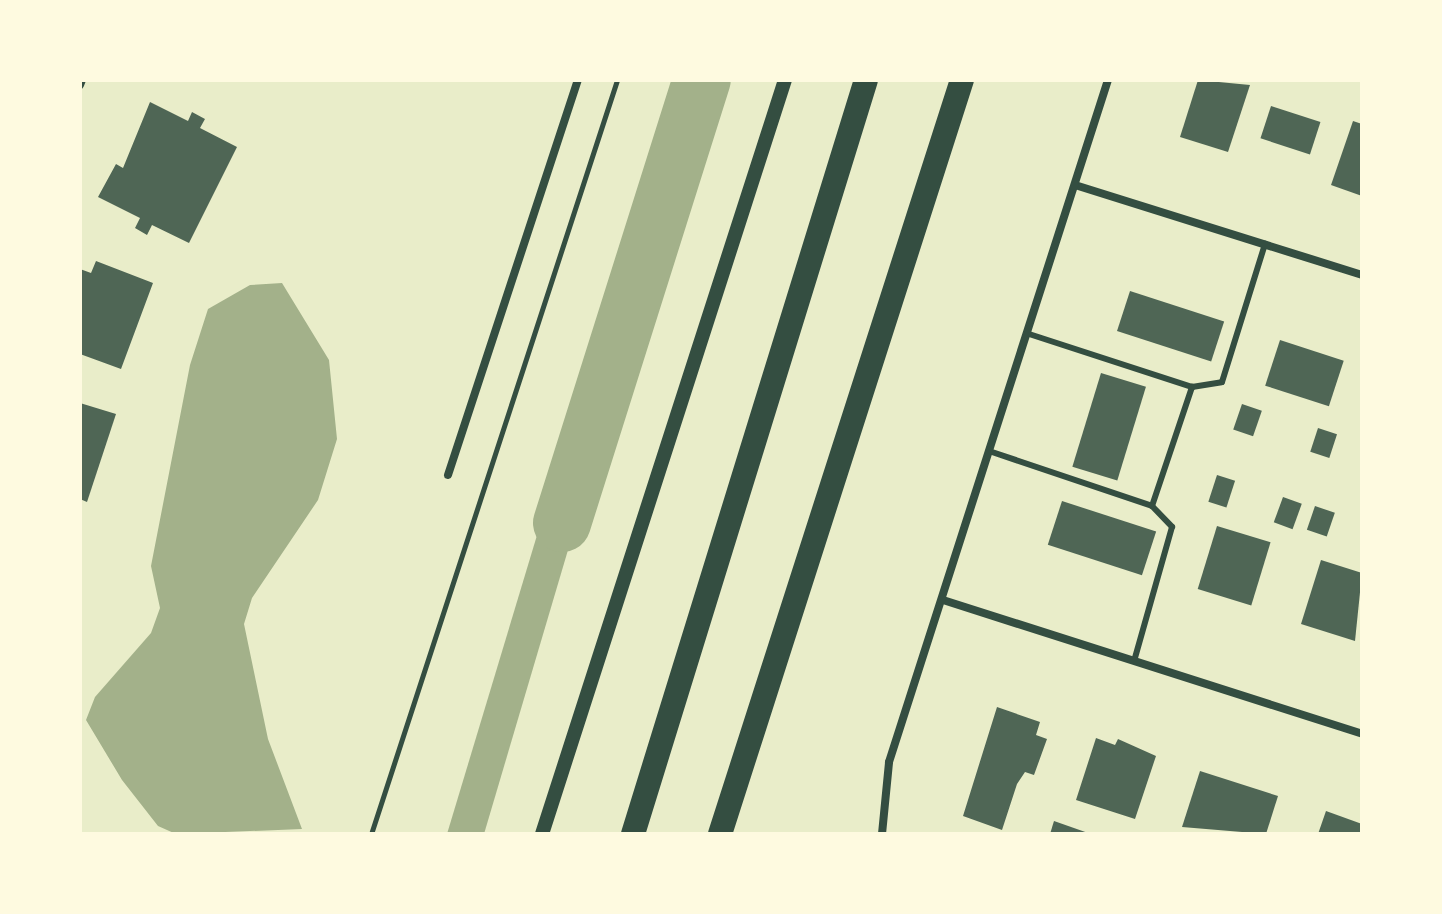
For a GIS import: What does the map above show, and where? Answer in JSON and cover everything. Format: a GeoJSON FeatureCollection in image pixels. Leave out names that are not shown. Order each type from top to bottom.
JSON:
{"type":"FeatureCollection","features":[{"type":"Feature","properties":{"kind":"highway"},"geometry":{"type":"LineString","coordinates":[[633,834],[866,80]]}},
{"type":"Feature","properties":{"kind":"highway"},"geometry":{"type":"LineString","coordinates":[[720,834],[962,80]]}},
{"type":"Feature","properties":{"kind":"street"},"geometry":{"type":"LineString","coordinates":[[448,475],[578,80]]}},
{"type":"Feature","properties":{"kind":"street"},"geometry":{"type":"LineString","coordinates":[[542,834],[785,80]]}},
{"type":"Feature","properties":{"kind":"street"},"geometry":{"type":"LineString","coordinates":[[882,834],[889,762],[1108,80]]}},
{"type":"Feature","properties":{"kind":"street"},"geometry":{"type":"LineString","coordinates":[[1075,185],[1362,275]]}},
{"type":"Feature","properties":{"kind":"street"},"geometry":{"type":"LineString","coordinates":[[943,600],[1135,658],[1362,734]]}},
{"type":"Feature","properties":{"kind":"lane"},"geometry":{"type":"LineString","coordinates":[[1026,333],[1192,387],[1222,382],[1265,244]]}},
{"type":"Feature","properties":{"kind":"lane"},"geometry":{"type":"LineString","coordinates":[[1152,506],[1192,387]]}},
{"type":"Feature","properties":{"kind":"lane"},"geometry":{"type":"LineString","coordinates":[[989,451],[1152,506],[1172,527],[1135,658]]}},
{"type":"Feature","properties":{"kind":"path"},"geometry":{"type":"LineString","coordinates":[[371,834],[617,80]]}},
{"type":"Feature","properties":{"kind":"shaded area"},"geometry":{"type":"Polygon","coordinates":[[[282,283],[329,360],[337,439],[318,500],[252,598],[244,624],[268,739],[302,829],[176,834],[158,826],[122,780],[86,720],[95,697],[151,633],[160,608],[151,566],[190,365],[208,309],[250,285],[282,283]]]}},
{"type":"Feature","properties":{"kind":"shaded area"},"geometry":{"type":"Polygon","coordinates":[[[585,446],[589,479],[484,834],[447,834],[563,449],[585,446]]]}},
{"type":"Feature","properties":{"kind":"pier"},"geometry":{"type":"Polygon","coordinates":[[[544,501],[584,513],[575,543],[535,531],[544,501]]]}},
{"type":"Feature","properties":{"kind":"building"},"geometry":{"type":"Polygon","coordinates":[[[1198,80],[1250,85],[1228,152],[1180,137],[1198,80]]]}},
{"type":"Feature","properties":{"kind":"building"},"geometry":{"type":"Polygon","coordinates":[[[150,102],[188,121],[192,112],[205,119],[200,128],[237,147],[189,243],[152,225],[147,235],[135,228],[140,218],[98,197],[116,164],[123,168],[150,102]]]}},
{"type":"Feature","properties":{"kind":"building"},"geometry":{"type":"Polygon","coordinates":[[[1271,106],[1320,122],[1310,154],[1260,138],[1271,106]]]}},
{"type":"Feature","properties":{"kind":"building"},"geometry":{"type":"Polygon","coordinates":[[[1353,121],[1362,124],[1362,196],[1331,185],[1353,121]]]}},
{"type":"Feature","properties":{"kind":"building"},"geometry":{"type":"Polygon","coordinates":[[[96,261],[153,283],[121,369],[80,354],[80,269],[91,273],[96,261]]]}},
{"type":"Feature","properties":{"kind":"building"},"geometry":{"type":"Polygon","coordinates":[[[1130,291],[1224,322],[1211,362],[1117,331],[1130,291]]]}},
{"type":"Feature","properties":{"kind":"building"},"geometry":{"type":"Polygon","coordinates":[[[1280,340],[1344,361],[1329,406],[1265,386],[1280,340]]]}},
{"type":"Feature","properties":{"kind":"building"},"geometry":{"type":"Polygon","coordinates":[[[1101,373],[1146,387],[1117,480],[1072,467],[1101,373]]]}},
{"type":"Feature","properties":{"kind":"building"},"geometry":{"type":"Polygon","coordinates":[[[80,403],[116,414],[87,502],[80,499],[80,403]]]}},
{"type":"Feature","properties":{"kind":"building"},"geometry":{"type":"Polygon","coordinates":[[[1242,404],[1262,411],[1253,436],[1233,430],[1242,404]]]}},
{"type":"Feature","properties":{"kind":"building"},"geometry":{"type":"Polygon","coordinates":[[[1318,428],[1337,434],[1329,458],[1310,452],[1318,428]]]}},
{"type":"Feature","properties":{"kind":"building"},"geometry":{"type":"Polygon","coordinates":[[[1217,475],[1235,481],[1226,508],[1208,502],[1217,475]]]}},
{"type":"Feature","properties":{"kind":"building"},"geometry":{"type":"Polygon","coordinates":[[[1283,497],[1302,504],[1293,529],[1274,522],[1283,497]]]}},
{"type":"Feature","properties":{"kind":"building"},"geometry":{"type":"Polygon","coordinates":[[[1062,501],[1156,532],[1142,575],[1048,545],[1062,501]]]}},
{"type":"Feature","properties":{"kind":"building"},"geometry":{"type":"Polygon","coordinates":[[[1315,506],[1335,513],[1327,536],[1307,530],[1315,506]]]}},
{"type":"Feature","properties":{"kind":"building"},"geometry":{"type":"Polygon","coordinates":[[[1217,526],[1271,542],[1251,605],[1198,589],[1217,526]]]}},
{"type":"Feature","properties":{"kind":"building"},"geometry":{"type":"Polygon","coordinates":[[[1321,560],[1362,573],[1355,641],[1301,624],[1321,560]]]}},
{"type":"Feature","properties":{"kind":"building"},"geometry":{"type":"Polygon","coordinates":[[[997,707],[1040,722],[1036,735],[1047,739],[1034,775],[1025,772],[1017,784],[1002,830],[963,816],[997,707]]]}},
{"type":"Feature","properties":{"kind":"building"},"geometry":{"type":"Polygon","coordinates":[[[1096,738],[1115,745],[1118,739],[1156,756],[1135,819],[1076,800],[1096,738]]]}},
{"type":"Feature","properties":{"kind":"building"},"geometry":{"type":"Polygon","coordinates":[[[1200,771],[1278,796],[1266,834],[1182,827],[1200,771]]]}},
{"type":"Feature","properties":{"kind":"building"},"geometry":{"type":"Polygon","coordinates":[[[1326,811],[1362,824],[1360,834],[1318,834],[1326,811]]]}},
{"type":"Feature","properties":{"kind":"building"},"geometry":{"type":"Polygon","coordinates":[[[1054,821],[1091,834],[1050,834],[1054,821]]]}},
{"type":"Feature","properties":{"kind":"waterway"},"geometry":{"type":"LineString","coordinates":[[562,523],[702,80]]}}]}
